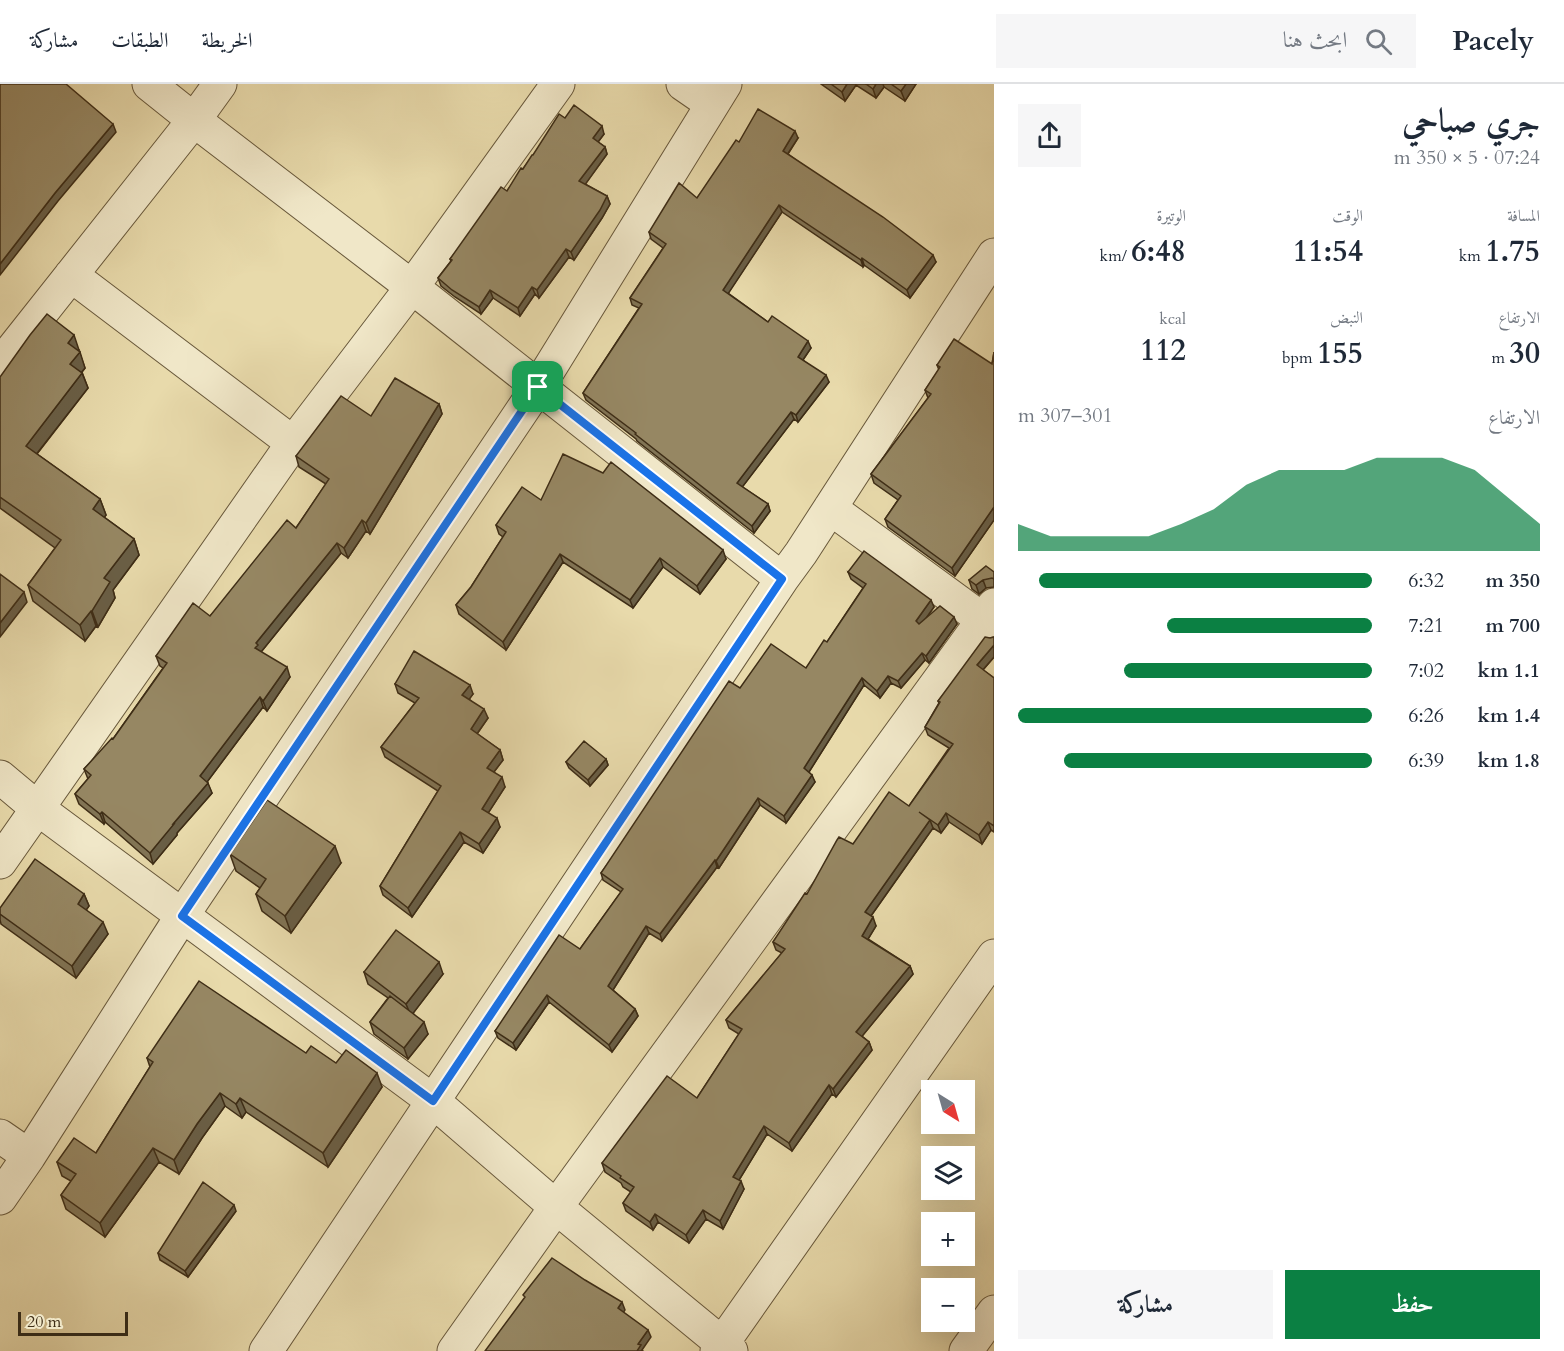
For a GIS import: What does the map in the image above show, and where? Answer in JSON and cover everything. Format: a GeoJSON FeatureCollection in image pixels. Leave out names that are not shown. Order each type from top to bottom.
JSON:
{"type":"FeatureCollection","features":[{"type":"Feature","properties":{"kind":"street"},"geometry":{"type":"LineString","coordinates":[[149,84],[412,287],[782,579]]}},
{"type":"Feature","properties":{"kind":"street"},"geometry":{"type":"LineString","coordinates":[[0,365],[220,84]]}},
{"type":"Feature","properties":{"kind":"street"},"geometry":{"type":"LineString","coordinates":[[0,862],[293,443],[412,287],[558,84]]}},
{"type":"Feature","properties":{"kind":"street"},"geometry":{"type":"LineString","coordinates":[[0,1198],[182,916],[538,387],[719,94],[683,84]]}},
{"type":"Feature","properties":{"kind":"street"},"geometry":{"type":"LineString","coordinates":[[266,1351],[801,553],[994,255]]}},
{"type":"Feature","properties":{"kind":"street"},"geometry":{"type":"LineString","coordinates":[[71,275],[293,443]]}},
{"type":"Feature","properties":{"kind":"street"},"geometry":{"type":"LineString","coordinates":[[454,1351],[556,1207],[990,618],[830,508]]}},
{"type":"Feature","properties":{"kind":"street"},"geometry":{"type":"LineString","coordinates":[[0,777],[37,808],[433,1101],[723,1349],[994,956]]}},
{"type":"Feature","properties":{"kind":"street"},"geometry":{"type":"LineString","coordinates":[[0,1136],[29,1156]]}},
{"type":"Feature","properties":{"kind":"street"},"geometry":{"type":"LineString","coordinates":[[966,1351],[994,1312]]}},
{"type":"Feature","properties":{"kind":"building"},"geometry":{"type":"Polygon","coordinates":[[[0,84],[66,84],[113,124],[0,264],[0,84]]]}},
{"type":"Feature","properties":{"kind":"building"},"geometry":{"type":"Polygon","coordinates":[[[831,84],[847,84],[842,92],[831,84]]]}},
{"type":"Feature","properties":{"kind":"building"},"geometry":{"type":"Polygon","coordinates":[[[866,84],[876,84],[873,89],[866,84]]]}},
{"type":"Feature","properties":{"kind":"building"},"geometry":{"type":"Polygon","coordinates":[[[891,84],[906,84],[901,91],[891,84]]]}},
{"type":"Feature","properties":{"kind":"building"},"geometry":{"type":"Polygon","coordinates":[[[574,105],[602,126],[593,138],[605,147],[579,181],[607,196],[571,252],[566,249],[537,290],[532,287],[518,308],[490,290],[479,307],[438,278],[501,187],[507,191],[559,114],[565,118],[574,105]]]}},
{"type":"Feature","properties":{"kind":"building"},"geometry":{"type":"Polygon","coordinates":[[[758,109],[795,131],[783,151],[883,217],[933,255],[907,290],[779,205],[723,290],[768,322],[772,316],[808,341],[798,357],[826,375],[796,415],[791,412],[737,483],[768,504],[752,526],[583,393],[642,304],[630,298],[666,244],[649,232],[679,183],[697,198],[736,140],[739,142],[758,109]]]}},
{"type":"Feature","properties":{"kind":"building"},"geometry":{"type":"Polygon","coordinates":[[[47,314],[74,335],[68,343],[80,352],[70,364],[82,373],[26,446],[100,499],[93,509],[134,539],[104,578],[110,582],[92,611],[80,625],[28,585],[61,540],[0,497],[0,377],[47,314]]]}},
{"type":"Feature","properties":{"kind":"building"},"geometry":{"type":"Polygon","coordinates":[[[954,339],[992,364],[994,352],[994,507],[952,568],[885,519],[901,496],[871,474],[931,394],[925,390],[940,367],[937,365],[954,339]]]}},
{"type":"Feature","properties":{"kind":"building"},"geometry":{"type":"Polygon","coordinates":[[[395,378],[439,404],[366,523],[362,520],[344,548],[337,543],[256,643],[258,645],[255,648],[287,667],[263,701],[260,697],[200,776],[208,783],[150,853],[102,812],[100,814],[75,794],[91,775],[84,769],[113,739],[167,663],[156,656],[193,603],[210,616],[287,520],[296,528],[329,479],[296,456],[341,396],[371,416],[395,378]]]}},
{"type":"Feature","properties":{"kind":"building"},"geometry":{"type":"Polygon","coordinates":[[[563,454],[603,473],[611,462],[723,550],[697,586],[660,558],[630,600],[560,554],[503,642],[456,605],[471,587],[506,532],[496,525],[522,487],[541,500],[563,454]]]}},
{"type":"Feature","properties":{"kind":"building"},"geometry":{"type":"Polygon","coordinates":[[[864,551],[931,600],[916,621],[919,624],[940,606],[954,617],[926,656],[922,653],[898,681],[888,676],[877,691],[862,678],[804,768],[812,775],[784,816],[758,798],[716,861],[660,934],[646,926],[608,986],[635,1009],[609,1045],[547,995],[513,1043],[495,1031],[559,935],[580,949],[623,889],[601,873],[729,681],[740,688],[771,644],[806,668],[824,640],[827,642],[866,584],[848,572],[864,551]]]}},
{"type":"Feature","properties":{"kind":"building"},"geometry":{"type":"Polygon","coordinates":[[[986,566],[994,572],[994,579],[983,580],[976,585],[969,580],[986,566]]]}},
{"type":"Feature","properties":{"kind":"building"},"geometry":{"type":"Polygon","coordinates":[[[0,574],[24,592],[0,623],[0,574]]]}},
{"type":"Feature","properties":{"kind":"building"},"geometry":{"type":"Polygon","coordinates":[[[985,637],[994,637],[994,645],[977,665],[994,678],[994,826],[988,822],[979,835],[946,813],[938,825],[919,812],[930,820],[865,912],[873,917],[862,936],[910,966],[856,1032],[869,1042],[833,1089],[829,1085],[789,1143],[764,1126],[733,1177],[741,1181],[720,1221],[703,1210],[686,1235],[655,1214],[650,1222],[623,1203],[634,1187],[602,1163],[667,1076],[697,1098],[742,1029],[726,1020],[785,949],[773,942],[805,893],[807,894],[839,837],[853,844],[889,792],[909,806],[953,744],[925,727],[940,702],[938,701],[985,637]]]}},
{"type":"Feature","properties":{"kind":"building"},"geometry":{"type":"Polygon","coordinates":[[[414,651],[470,685],[462,695],[484,709],[471,729],[500,750],[487,768],[502,777],[482,809],[497,818],[479,844],[460,832],[408,908],[380,886],[441,786],[381,747],[419,698],[395,684],[414,651]]]}},
{"type":"Feature","properties":{"kind":"building"},"geometry":{"type":"Polygon","coordinates":[[[584,741],[606,759],[588,780],[566,762],[584,741]]]}},
{"type":"Feature","properties":{"kind":"building"},"geometry":{"type":"Polygon","coordinates":[[[267,800],[335,846],[285,916],[256,894],[266,879],[230,854],[267,800]]]}},
{"type":"Feature","properties":{"kind":"building"},"geometry":{"type":"Polygon","coordinates":[[[35,859],[84,894],[78,904],[103,922],[72,966],[0,914],[0,908],[35,859]]]}},
{"type":"Feature","properties":{"kind":"building"},"geometry":{"type":"Polygon","coordinates":[[[396,930],[439,962],[406,1004],[364,972],[396,930]]]}},
{"type":"Feature","properties":{"kind":"building"},"geometry":{"type":"Polygon","coordinates":[[[199,981],[306,1053],[311,1046],[336,1063],[346,1050],[377,1073],[323,1153],[240,1098],[236,1104],[220,1093],[174,1160],[153,1148],[100,1223],[61,1195],[76,1174],[57,1162],[74,1138],[96,1153],[153,1062],[147,1058],[199,981]]]}},
{"type":"Feature","properties":{"kind":"building"},"geometry":{"type":"Polygon","coordinates":[[[390,996],[424,1022],[404,1048],[370,1022],[390,996]]]}},
{"type":"Feature","properties":{"kind":"building"},"geometry":{"type":"Polygon","coordinates":[[[203,1182],[234,1205],[185,1271],[158,1253],[203,1182]]]}},
{"type":"Feature","properties":{"kind":"building"},"geometry":{"type":"Polygon","coordinates":[[[552,1258],[622,1302],[618,1308],[648,1330],[638,1344],[641,1345],[637,1351],[485,1351],[525,1297],[523,1295],[552,1258]]]}},
{"type":"Feature","properties":{"kind":"route"},"geometry":{"type":"LineString","coordinates":[[538,387],[782,579],[433,1101],[182,916],[538,387]]}}]}
